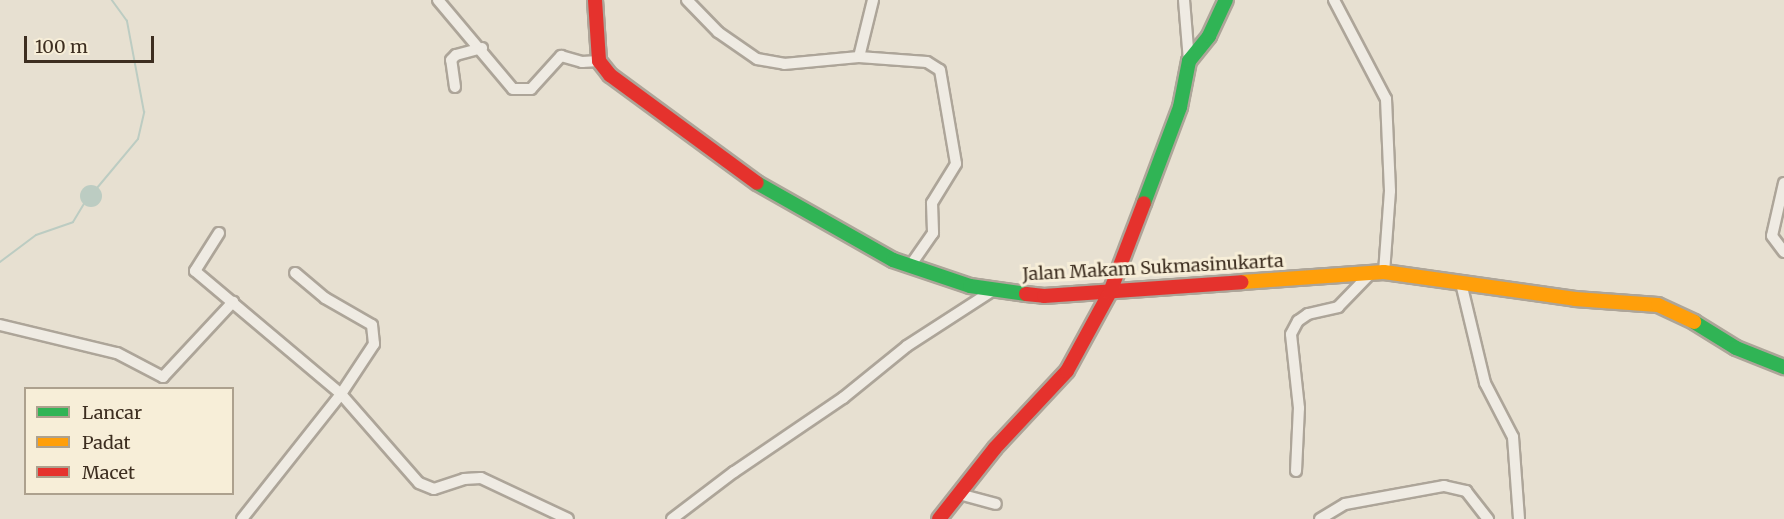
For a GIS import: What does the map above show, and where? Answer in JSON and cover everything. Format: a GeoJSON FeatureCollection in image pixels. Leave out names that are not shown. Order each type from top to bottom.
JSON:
{"type":"FeatureCollection","features":[{"type":"Feature","properties":{"kind":"street"},"geometry":{"type":"LineString","coordinates":[[438,0],[482,48],[507,85],[519,91],[536,85],[561,56],[582,62],[599,61],[595,0]]}},
{"type":"Feature","properties":{"kind":"street"},"geometry":{"type":"LineString","coordinates":[[687,0],[718,32],[757,59],[784,64],[859,57],[927,62],[937,66],[944,78],[956,164],[932,203],[933,233],[910,266]]}},
{"type":"Feature","properties":{"kind":"street"},"geometry":{"type":"LineString","coordinates":[[859,57],[873,0]]}},
{"type":"Feature","properties":{"kind":"street"},"geometry":{"type":"LineString","coordinates":[[939,519],[995,447],[1060,380],[1110,292],[1119,261],[1142,212],[1180,107],[1189,61],[1184,0]]}},
{"type":"Feature","properties":{"kind":"street"},"geometry":{"type":"LineString","coordinates":[[1189,61],[1209,36],[1226,0]]}},
{"type":"Feature","properties":{"kind":"street"},"geometry":{"type":"LineString","coordinates":[[1296,471],[1299,408],[1291,334],[1298,321],[1308,314],[1338,307],[1378,273],[1390,191],[1386,99],[1334,0]]}},
{"type":"Feature","properties":{"kind":"street"},"geometry":{"type":"LineString","coordinates":[[455,87],[451,60],[456,55],[482,48]]}},
{"type":"Feature","properties":{"kind":"street","name":"Jalan Makam Sukmasinukarta"},"geometry":{"type":"LineString","coordinates":[[599,61],[614,79],[652,110],[754,181],[910,266],[992,291],[1044,296],[1378,273],[1575,300],[1658,305],[1697,323],[1736,348],[1784,367]]}},
{"type":"Feature","properties":{"kind":"street"},"geometry":{"type":"LineString","coordinates":[[1784,183],[1772,236],[1784,252]]}},
{"type":"Feature","properties":{"kind":"street"},"geometry":{"type":"LineString","coordinates":[[219,233],[195,272],[341,394],[424,487],[439,489],[464,478],[481,478],[568,519]]}},
{"type":"Feature","properties":{"kind":"street"},"geometry":{"type":"LineString","coordinates":[[242,519],[341,394],[372,351],[375,339],[372,325],[325,298],[295,273]]}},
{"type":"Feature","properties":{"kind":"street"},"geometry":{"type":"LineString","coordinates":[[1461,283],[1485,383],[1513,437],[1520,519]]}},
{"type":"Feature","properties":{"kind":"street"},"geometry":{"type":"LineString","coordinates":[[672,519],[734,472],[843,398],[907,346],[992,291]]}},
{"type":"Feature","properties":{"kind":"street"},"geometry":{"type":"LineString","coordinates":[[0,325],[117,353],[163,377],[233,302]]}},
{"type":"Feature","properties":{"kind":"street"},"geometry":{"type":"LineString","coordinates":[[1320,519],[1345,504],[1444,486],[1466,491],[1488,519]]}},
{"type":"Feature","properties":{"kind":"street"},"geometry":{"type":"LineString","coordinates":[[959,494],[996,504]]}},
{"type":"Feature","properties":{"kind":"shaded area"},"geometry":{"type":"Polygon","coordinates":[[[91,185],[99,188],[102,196],[99,204],[91,207],[83,204],[80,196],[83,188],[91,185]]]}},
{"type":"Feature","properties":{"kind":"waterway"},"geometry":{"type":"LineString","coordinates":[[97,188],[138,139],[144,112],[127,21],[112,0]]}},
{"type":"Feature","properties":{"kind":"waterway"},"geometry":{"type":"LineString","coordinates":[[0,262],[36,235],[73,222],[84,204]]}},
{"type":"Feature","properties":{"kind":"traffic: fast"},"geometry":{"type":"LineString","coordinates":[[1144,203],[1180,107],[1189,61],[1209,36],[1226,0]]}},
{"type":"Feature","properties":{"kind":"traffic: fast"},"geometry":{"type":"LineString","coordinates":[[757,183],[893,260],[970,286],[1026,294]]}},
{"type":"Feature","properties":{"kind":"traffic: fast"},"geometry":{"type":"LineString","coordinates":[[1694,322],[1736,348],[1784,367]]}},
{"type":"Feature","properties":{"kind":"traffic: slow"},"geometry":{"type":"LineString","coordinates":[[1242,282],[1384,272],[1575,299],[1658,305],[1694,322]]}},
{"type":"Feature","properties":{"kind":"traffic: jam"},"geometry":{"type":"LineString","coordinates":[[595,0],[599,61],[610,75],[757,183]]}},
{"type":"Feature","properties":{"kind":"traffic: jam"},"geometry":{"type":"LineString","coordinates":[[939,519],[995,448],[1067,371],[1110,292],[1144,203]]}},
{"type":"Feature","properties":{"kind":"traffic: jam"},"geometry":{"type":"LineString","coordinates":[[1026,294],[1044,296],[1242,282]]}}]}
